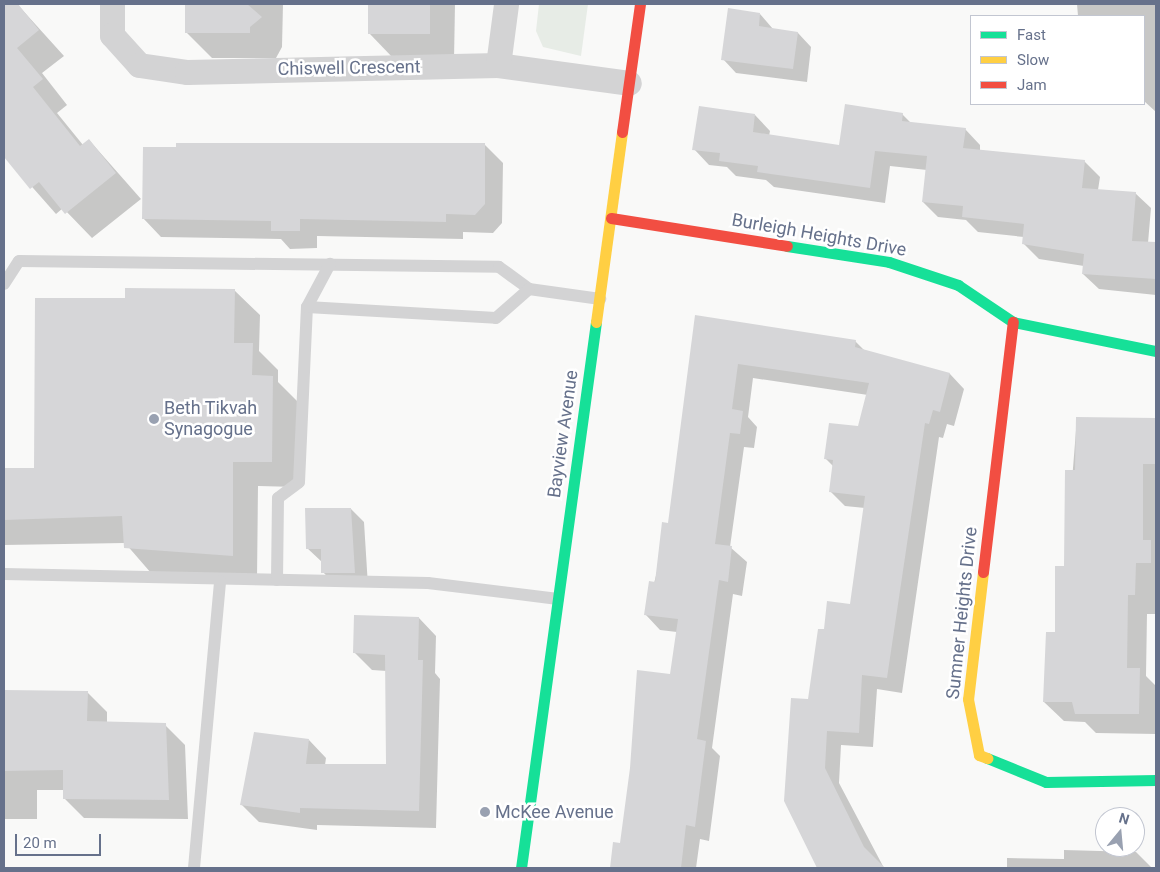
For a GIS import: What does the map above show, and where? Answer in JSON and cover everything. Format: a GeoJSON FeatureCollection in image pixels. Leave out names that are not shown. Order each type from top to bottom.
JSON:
{"type":"FeatureCollection","features":[{"type":"Feature","properties":{"kind":"street","name":"Chiswell Crescent"},"geometry":{"type":"LineString","coordinates":[[112,4],[112,35],[139,65],[187,72],[498,65],[629,84]]}},
{"type":"Feature","properties":{"kind":"street"},"geometry":{"type":"LineString","coordinates":[[498,65],[506,4]]}},
{"type":"Feature","properties":{"kind":"street","name":"Bayview Avenue"},"geometry":{"type":"LineString","coordinates":[[521,868],[640,4]]}},
{"type":"Feature","properties":{"kind":"street","name":"Burleigh Heights Drive"},"geometry":{"type":"LineString","coordinates":[[611,218],[889,262],[958,285],[1013,322],[1156,350]]}},
{"type":"Feature","properties":{"kind":"street","name":"Sumner Heights Drive"},"geometry":{"type":"LineString","coordinates":[[1013,322],[968,699],[979,755],[1046,782],[1156,780]]}},
{"type":"Feature","properties":{"kind":"lane"},"geometry":{"type":"LineString","coordinates":[[4,284],[19,261],[499,267],[529,289],[600,299]]}},
{"type":"Feature","properties":{"kind":"lane"},"geometry":{"type":"LineString","coordinates":[[277,580],[278,498],[299,482],[307,307],[330,264]]}},
{"type":"Feature","properties":{"kind":"lane"},"geometry":{"type":"LineString","coordinates":[[307,307],[496,318],[529,289]]}},
{"type":"Feature","properties":{"kind":"lane"},"geometry":{"type":"LineString","coordinates":[[4,574],[220,581],[277,580],[428,583],[558,599]]}},
{"type":"Feature","properties":{"kind":"lane"},"geometry":{"type":"LineString","coordinates":[[194,868],[220,581]]}},
{"type":"Feature","properties":{"kind":"shaded area"},"geometry":{"type":"Polygon","coordinates":[[[539,4],[588,4],[581,56],[543,47],[536,31],[539,4]]]}},
{"type":"Feature","properties":{"kind":"building"},"geometry":{"type":"Polygon","coordinates":[[[4,4],[18,4],[39,30],[17,48],[43,79],[33,87],[80,146],[89,139],[116,173],[65,214],[39,182],[30,189],[4,157],[4,4]]]}},
{"type":"Feature","properties":{"kind":"building"},"geometry":{"type":"Polygon","coordinates":[[[185,4],[247,4],[262,17],[250,27],[250,33],[185,33],[185,4]]]}},
{"type":"Feature","properties":{"kind":"building"},"geometry":{"type":"Polygon","coordinates":[[[368,4],[430,4],[430,34],[368,34],[368,4]]]}},
{"type":"Feature","properties":{"kind":"building"},"geometry":{"type":"Polygon","coordinates":[[[728,8],[760,13],[759,26],[798,32],[793,69],[721,60],[728,8]]]}},
{"type":"Feature","properties":{"kind":"building"},"geometry":{"type":"Polygon","coordinates":[[[845,104],[903,113],[902,121],[966,128],[963,148],[1085,160],[1082,188],[1136,192],[1132,241],[1156,242],[1156,279],[1082,274],[1084,254],[1022,244],[1024,224],[962,217],[963,206],[922,202],[927,156],[875,151],[870,188],[757,172],[758,166],[719,161],[720,153],[692,150],[699,106],[755,114],[753,132],[839,145],[845,104]]]}},
{"type":"Feature","properties":{"kind":"building"},"geometry":{"type":"Polygon","coordinates":[[[176,143],[485,143],[485,204],[475,215],[446,214],[446,222],[300,219],[300,231],[271,231],[271,221],[142,219],[143,147],[176,147],[176,143]]]}},
{"type":"Feature","properties":{"kind":"building","name":"Beth Tikvah Synagogue"},"geometry":{"type":"Polygon","coordinates":[[[125,288],[235,289],[234,343],[253,343],[252,375],[273,376],[272,462],[233,462],[233,556],[124,548],[122,516],[4,520],[4,468],[34,468],[35,298],[125,298],[125,288]]]}},
{"type":"Feature","properties":{"kind":"building"},"geometry":{"type":"Polygon","coordinates":[[[695,315],[856,340],[855,347],[950,373],[940,412],[933,410],[929,424],[925,423],[887,678],[862,675],[859,733],[827,731],[825,768],[864,847],[885,868],[817,868],[784,801],[791,698],[808,699],[818,629],[824,629],[827,601],[850,604],[865,496],[829,492],[833,460],[824,459],[829,423],[858,426],[869,383],[738,364],[732,409],[743,411],[740,434],[730,433],[715,544],[732,546],[728,582],[719,580],[697,739],[706,741],[695,827],[686,825],[681,868],[610,868],[613,842],[620,843],[630,768],[637,670],[670,674],[678,619],[644,615],[649,581],[655,582],[662,522],[668,523],[695,315]]]}},
{"type":"Feature","properties":{"kind":"building"},"geometry":{"type":"Polygon","coordinates":[[[1076,417],[1156,418],[1156,464],[1143,464],[1143,540],[1151,540],[1151,563],[1136,563],[1135,595],[1128,595],[1127,668],[1140,668],[1139,714],[1075,714],[1072,702],[1043,702],[1046,632],[1055,632],[1055,566],[1064,566],[1065,470],[1075,470],[1076,417]]]}},
{"type":"Feature","properties":{"kind":"building"},"geometry":{"type":"Polygon","coordinates":[[[305,508],[351,508],[355,573],[321,573],[321,549],[306,549],[305,508]]]}},
{"type":"Feature","properties":{"kind":"building"},"geometry":{"type":"Polygon","coordinates":[[[354,615],[419,617],[418,660],[423,660],[419,811],[300,808],[300,813],[240,805],[254,732],[309,739],[306,764],[386,764],[385,655],[353,653],[354,615]]]}},
{"type":"Feature","properties":{"kind":"building"},"geometry":{"type":"Polygon","coordinates":[[[4,690],[88,691],[87,721],[166,723],[169,800],[63,799],[63,770],[4,771],[4,690]]]}},
{"type":"Feature","properties":{"kind":"traffic: fast"},"geometry":{"type":"LineString","coordinates":[[787,246],[889,262],[958,285],[1013,322],[1156,351]]}},
{"type":"Feature","properties":{"kind":"traffic: fast"},"geometry":{"type":"LineString","coordinates":[[521,868],[596,322]]}},
{"type":"Feature","properties":{"kind":"traffic: fast"},"geometry":{"type":"LineString","coordinates":[[987,758],[1046,782],[1156,780]]}},
{"type":"Feature","properties":{"kind":"traffic: slow"},"geometry":{"type":"LineString","coordinates":[[596,322],[622,132]]}},
{"type":"Feature","properties":{"kind":"traffic: slow"},"geometry":{"type":"LineString","coordinates":[[983,572],[968,699],[979,755],[987,758]]}},
{"type":"Feature","properties":{"kind":"traffic: jam"},"geometry":{"type":"LineString","coordinates":[[622,132],[640,4]]}},
{"type":"Feature","properties":{"kind":"traffic: jam"},"geometry":{"type":"LineString","coordinates":[[611,218],[787,246]]}},
{"type":"Feature","properties":{"kind":"traffic: jam"},"geometry":{"type":"LineString","coordinates":[[983,572],[1013,322]]}},
{"type":"Feature","properties":{"kind":"place","name":"Beth Tikvah Synagogue"},"geometry":{"type":"Point","coordinates":[154,419]}},
{"type":"Feature","properties":{"kind":"place","name":"McKee Avenue"},"geometry":{"type":"Point","coordinates":[485,812]}}]}
